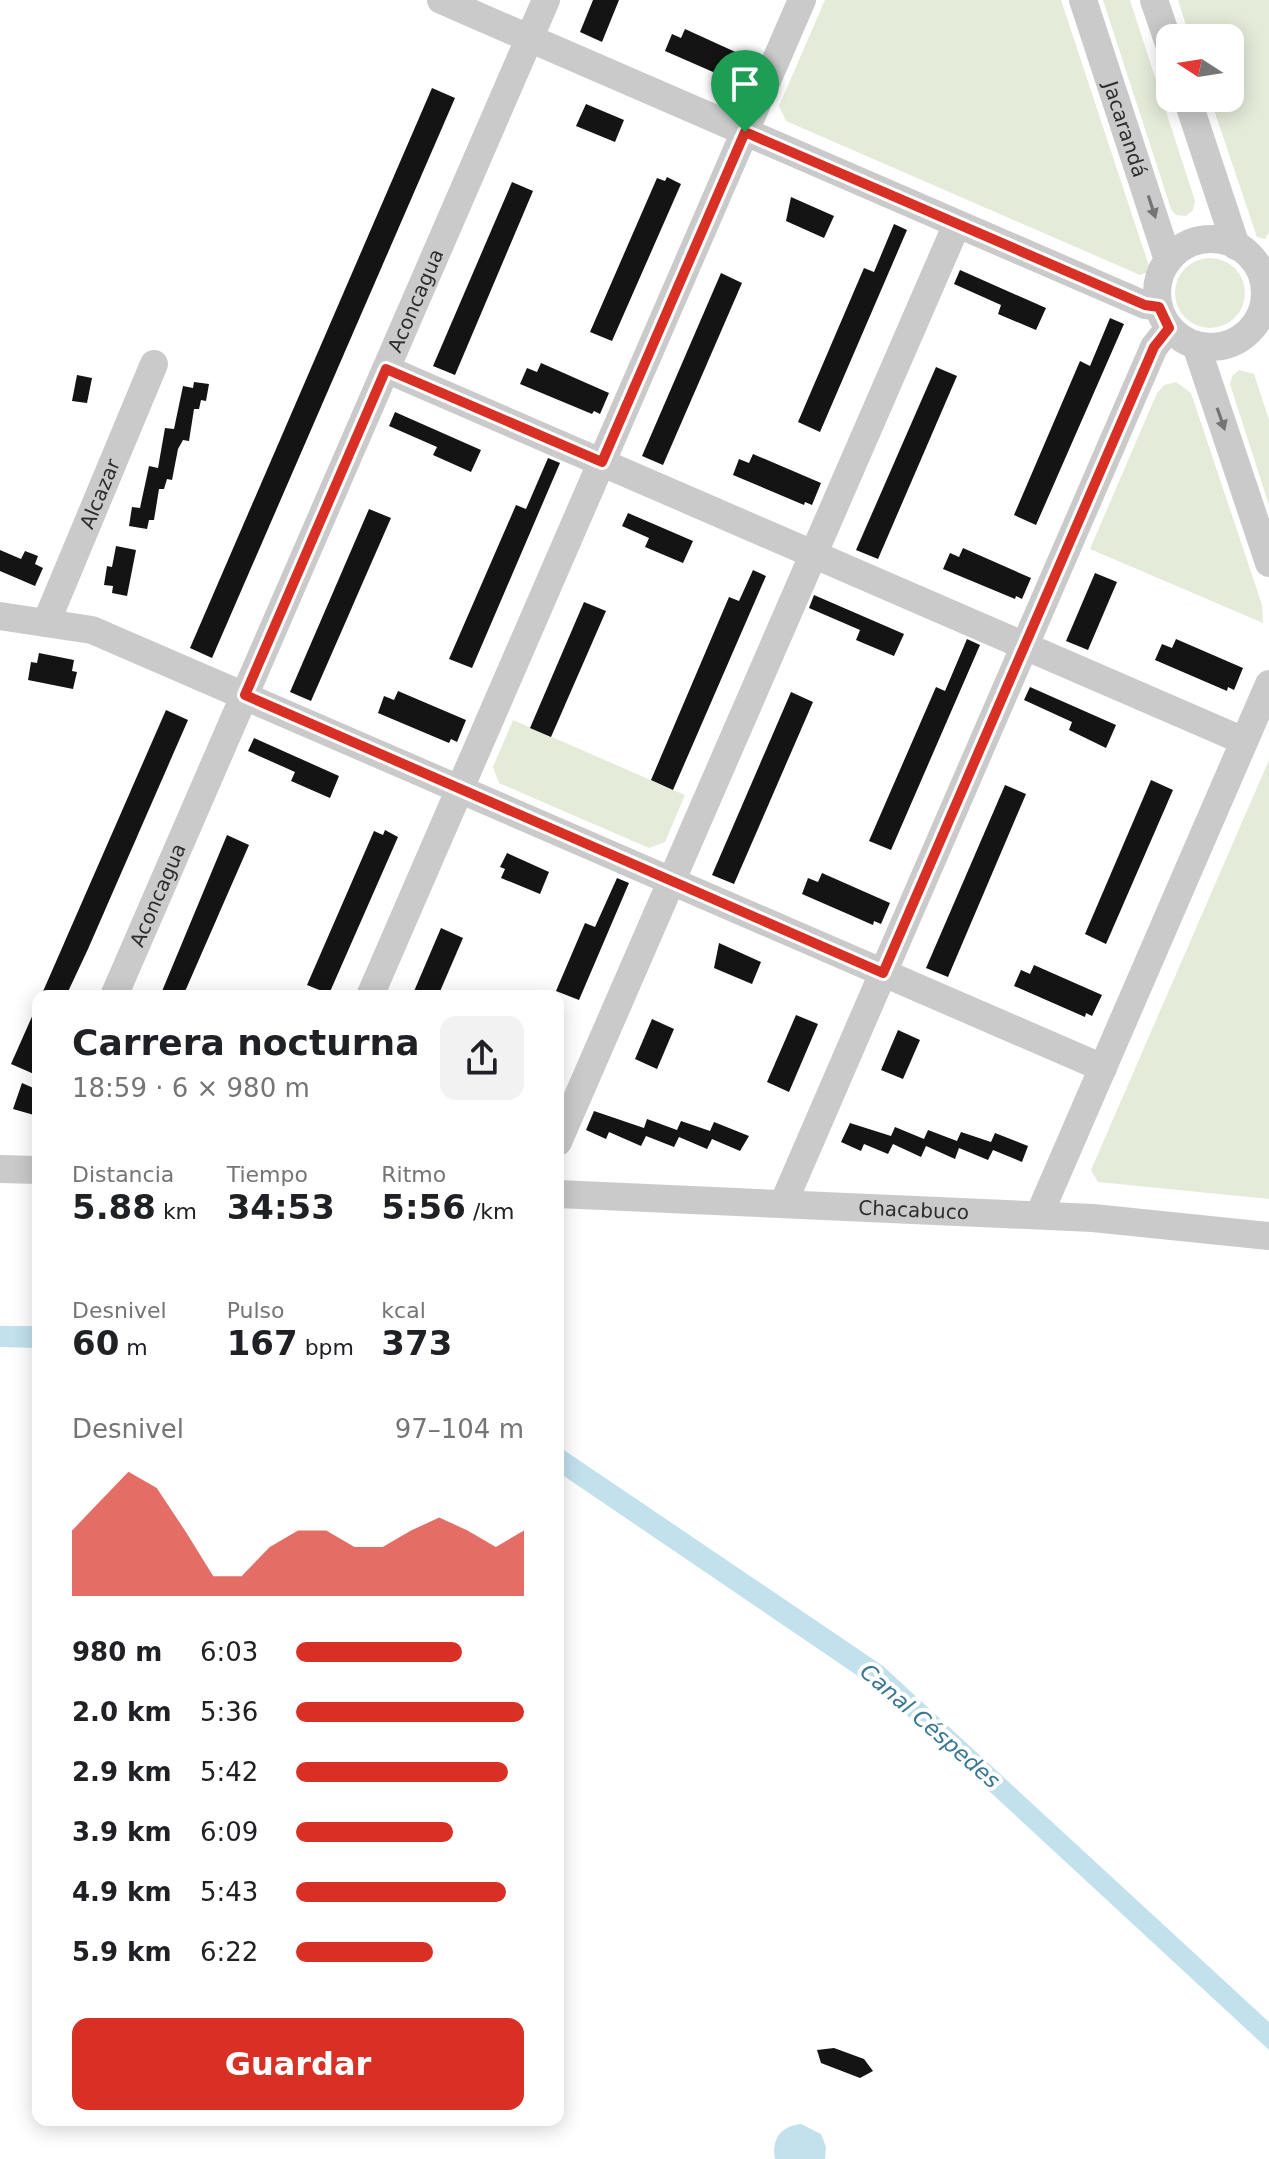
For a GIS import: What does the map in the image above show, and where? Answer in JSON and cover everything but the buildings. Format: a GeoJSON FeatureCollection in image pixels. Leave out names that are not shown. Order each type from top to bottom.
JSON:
{"type":"FeatureCollection","features":[{"type":"Feature","properties":{"kind":"street"},"geometry":{"type":"LineString","coordinates":[[441,0],[1145,305],[1196,345],[1269,563]]}},
{"type":"Feature","properties":{"kind":"street","name":"Aconcagua"},"geometry":{"type":"LineString","coordinates":[[117,990],[546,0]]}},
{"type":"Feature","properties":{"kind":"street"},"geometry":{"type":"LineString","coordinates":[[373,990],[802,0]]}},
{"type":"Feature","properties":{"kind":"street","name":"Jacarandá"},"geometry":{"type":"LineString","coordinates":[[1083,0],[1168,260]]}},
{"type":"Feature","properties":{"kind":"street"},"geometry":{"type":"LineString","coordinates":[[1154,0],[1162,24]]}},
{"type":"Feature","properties":{"kind":"street"},"geometry":{"type":"LineString","coordinates":[[1192,112],[1236,246]]}},
{"type":"Feature","properties":{"kind":"street"},"geometry":{"type":"LineString","coordinates":[[564,1128],[957,224]]}},
{"type":"Feature","properties":{"kind":"street"},"geometry":{"type":"LineString","coordinates":[[783,1204],[1154,347],[1164,318],[1158,283],[1168,260],[1192,243],[1222,241],[1247,254],[1265,290],[1269,344]]}},
{"type":"Feature","properties":{"kind":"street"},"geometry":{"type":"LineString","coordinates":[[1196,345],[1226,345],[1240,339],[1265,290]]}},
{"type":"Feature","properties":{"kind":"street","name":"Alcazar"},"geometry":{"type":"LineString","coordinates":[[46,623],[154,364]]}},
{"type":"Feature","properties":{"kind":"street"},"geometry":{"type":"LineString","coordinates":[[386,369],[1244,741]]}},
{"type":"Feature","properties":{"kind":"street"},"geometry":{"type":"LineString","coordinates":[[0,616],[92,630],[1103,1068]]}},
{"type":"Feature","properties":{"kind":"street"},"geometry":{"type":"LineString","coordinates":[[1039,1215],[1269,684]]}},
{"type":"Feature","properties":{"kind":"street"},"geometry":{"type":"LineString","coordinates":[[0,1169],[32,1170]]}},
{"type":"Feature","properties":{"kind":"street","name":"Chacabuco"},"geometry":{"type":"LineString","coordinates":[[564,1194],[1039,1215],[1269,1236]]}},
{"type":"Feature","properties":{"kind":"green space"},"geometry":{"type":"Polygon","coordinates":[[[825,0],[1061,0],[1149,266],[1148,272],[1140,275],[786,121],[779,106],[825,0]]]}},
{"type":"Feature","properties":{"kind":"green space"},"geometry":{"type":"Polygon","coordinates":[[[1103,0],[1130,0],[1156,80],[1156,112],[1166,112],[1195,201],[1193,210],[1186,216],[1176,215],[1171,209],[1103,0]]]}},
{"type":"Feature","properties":{"kind":"green space"},"geometry":{"type":"Polygon","coordinates":[[[1178,0],[1269,0],[1269,232],[1265,239],[1257,237],[1215,112],[1244,112],[1244,24],[1186,24],[1178,0]]]}},
{"type":"Feature","properties":{"kind":"green space"},"geometry":{"type":"Polygon","coordinates":[[[1203,258],[1217,258],[1230,263],[1240,273],[1245,293],[1240,313],[1230,323],[1217,328],[1203,328],[1190,323],[1180,313],[1175,300],[1175,286],[1180,273],[1190,263],[1203,258]]]}},
{"type":"Feature","properties":{"kind":"green space"},"geometry":{"type":"Polygon","coordinates":[[[1239,370],[1254,374],[1269,420],[1269,505],[1230,384],[1232,376],[1239,370]]]}},
{"type":"Feature","properties":{"kind":"green space"},"geometry":{"type":"Polygon","coordinates":[[[1176,382],[1191,393],[1262,605],[1263,623],[1090,549],[1157,393],[1164,385],[1176,382]]]}},
{"type":"Feature","properties":{"kind":"green space"},"geometry":{"type":"Polygon","coordinates":[[[513,720],[685,795],[665,842],[649,848],[499,783],[493,767],[513,720]]]}},
{"type":"Feature","properties":{"kind":"green space"},"geometry":{"type":"Polygon","coordinates":[[[1269,760],[1269,1199],[1098,1182],[1091,1170],[1269,760]]]}},
{"type":"Feature","properties":{"kind":"water"},"geometry":{"type":"Polygon","coordinates":[[[0,1326],[32,1326],[32,1348],[0,1347],[0,1326]]]}},
{"type":"Feature","properties":{"kind":"water","name":"Canal Céspedes"},"geometry":{"type":"Polygon","coordinates":[[[564,1450],[883,1666],[1269,2022],[1269,2050],[883,1693],[564,1476],[564,1450]]]}},
{"type":"Feature","properties":{"kind":"water"},"geometry":{"type":"Polygon","coordinates":[[[801,2124],[821,2134],[826,2147],[825,2159],[775,2159],[779,2135],[801,2124]]]}},
{"type":"Feature","properties":{"kind":"route"},"geometry":{"type":"LineString","coordinates":[[745,132],[1145,305],[1159,307],[1169,328],[1154,347],[883,973],[245,695],[386,369],[602,462],[745,132]]}}]}
